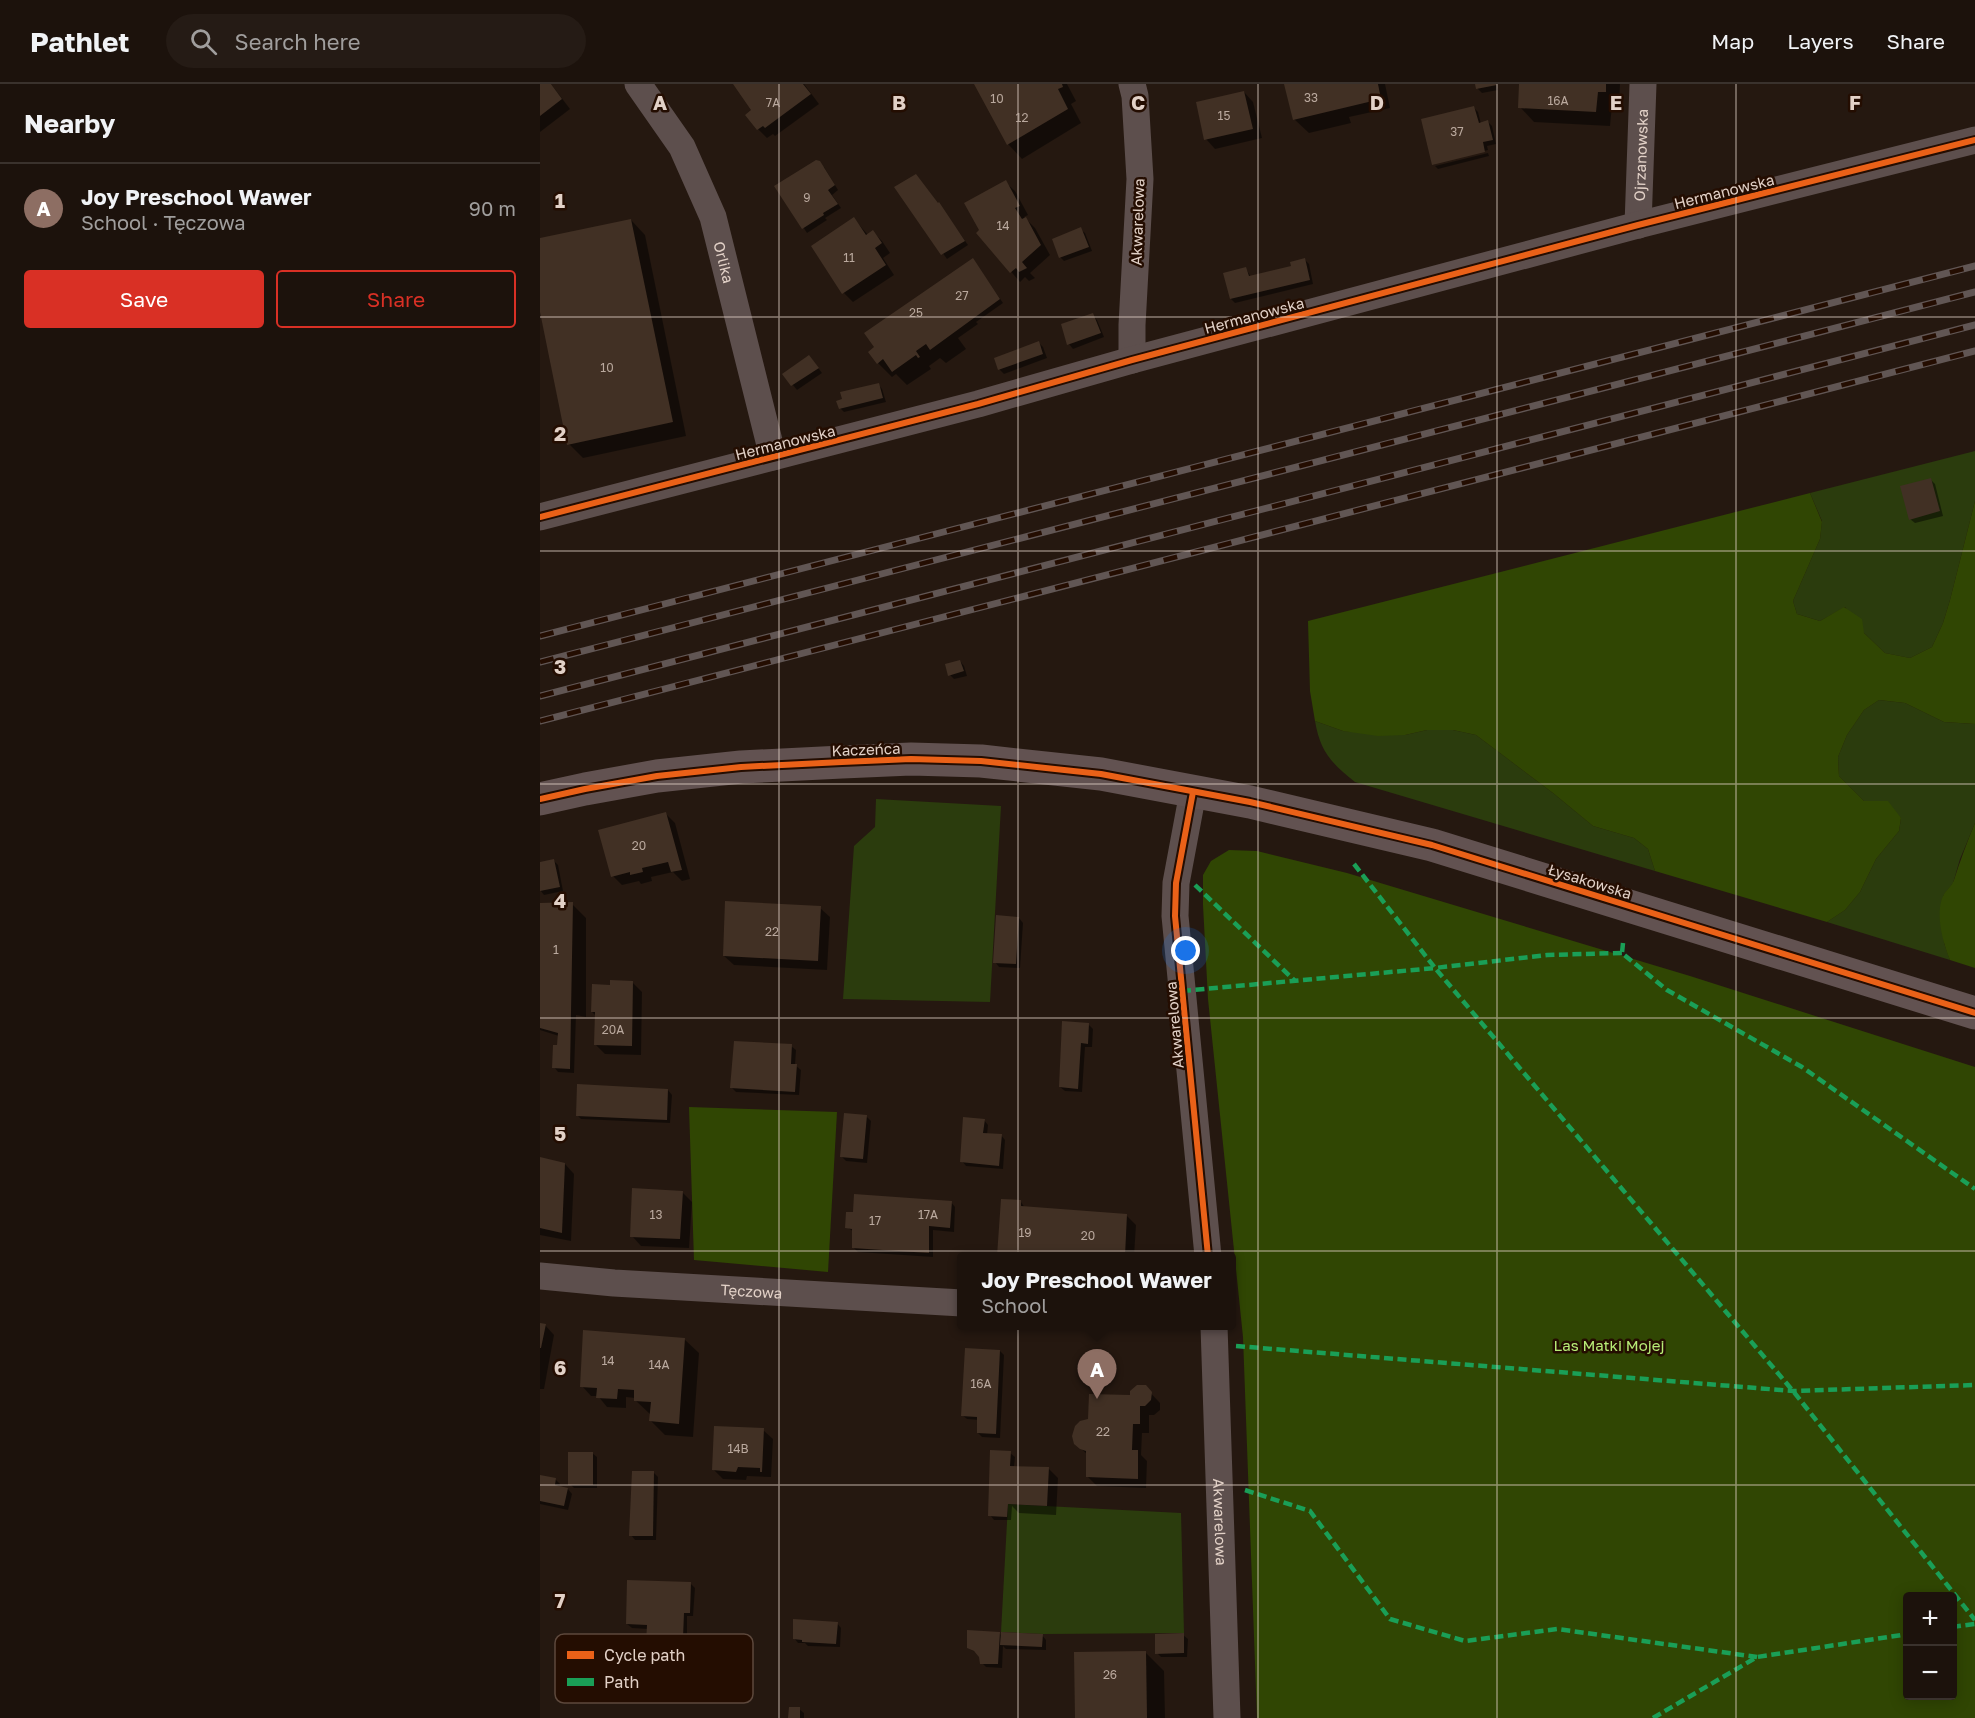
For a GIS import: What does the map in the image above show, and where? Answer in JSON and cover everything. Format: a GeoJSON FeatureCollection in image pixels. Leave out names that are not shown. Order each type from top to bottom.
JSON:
{"type":"FeatureCollection","features":[{"type":"Feature","properties":{"kind":"street","name":"Orlika"},"geometry":{"type":"LineString","coordinates":[[638,84],[682,147],[713,217],[773,457]]}},
{"type":"Feature","properties":{"kind":"street","name":"Akwarelowa"},"geometry":{"type":"LineString","coordinates":[[1132,84],[1135,96],[1140,179],[1132,360]]}},
{"type":"Feature","properties":{"kind":"street","name":"Ojrzanowska"},"geometry":{"type":"LineString","coordinates":[[1638,225],[1643,84]]}},
{"type":"Feature","properties":{"kind":"street","name":"Hermanowska"},"geometry":{"type":"LineString","coordinates":[[540,517],[978,404],[1132,360],[1638,225],[1975,140]]}},
{"type":"Feature","properties":{"kind":"street","name":"Kaczeńca"},"geometry":{"type":"LineString","coordinates":[[540,799],[616,783],[741,767],[911,759],[981,761],[1048,767],[1101,774],[1193,792]]}},
{"type":"Feature","properties":{"kind":"street","name":"Akwarelowa"},"geometry":{"type":"LineString","coordinates":[[1193,792],[1176,883],[1175,916],[1208,1252]]}},
{"type":"Feature","properties":{"kind":"street","name":"Łysakowska"},"geometry":{"type":"LineString","coordinates":[[1193,792],[1328,819],[1432,845],[1975,1014]]}},
{"type":"Feature","properties":{"kind":"street","name":"Tęczowa"},"geometry":{"type":"LineString","coordinates":[[540,1276],[625,1284],[957,1303]]}},
{"type":"Feature","properties":{"kind":"street","name":"Akwarelowa"},"geometry":{"type":"LineString","coordinates":[[1214,1330],[1227,1718]]}},
{"type":"Feature","properties":{"kind":"green space"},"geometry":{"type":"Polygon","coordinates":[[[1975,451],[1975,501],[1950,600],[1932,647],[1910,658],[1885,653],[1864,633],[1845,607],[1820,621],[1797,614],[1793,601],[1820,539],[1822,521],[1810,493],[1975,451]]]}},
{"type":"Feature","properties":{"kind":"green space"},"geometry":{"type":"Polygon","coordinates":[[[1810,493],[1822,522],[1820,539],[1793,601],[1797,614],[1820,621],[1844,607],[1862,619],[1864,633],[1885,653],[1910,658],[1932,647],[1943,623],[1975,501],[1975,724],[1944,722],[1905,703],[1879,700],[1864,710],[1847,735],[1838,757],[1839,776],[1864,801],[1888,801],[1901,818],[1899,831],[1876,859],[1860,892],[1845,910],[1827,922],[1655,871],[1648,849],[1634,838],[1593,826],[1476,735],[1453,730],[1427,730],[1405,735],[1378,736],[1343,731],[1315,721],[1310,691],[1308,621],[1810,493]]]}},
{"type":"Feature","properties":{"kind":"green space"},"geometry":{"type":"Polygon","coordinates":[[[1879,700],[1905,703],[1944,722],[1975,724],[1975,823],[1953,883],[1943,896],[1944,943],[1950,960],[1827,922],[1845,910],[1860,892],[1876,859],[1899,831],[1901,818],[1864,801],[1839,776],[1838,757],[1847,735],[1864,710],[1879,700]]]}},
{"type":"Feature","properties":{"kind":"green space"},"geometry":{"type":"Polygon","coordinates":[[[1315,721],[1343,731],[1405,735],[1427,730],[1453,730],[1476,735],[1593,826],[1634,838],[1648,849],[1655,871],[1355,782],[1328,756],[1320,741],[1315,721]]]}},
{"type":"Feature","properties":{"kind":"green space"},"geometry":{"type":"Polygon","coordinates":[[[876,799],[1001,806],[990,1002],[843,999],[854,846],[875,827],[876,799]]]}},
{"type":"Feature","properties":{"kind":"green space"},"geometry":{"type":"Polygon","coordinates":[[[1975,823],[1975,968],[1950,960],[1943,937],[1940,911],[1943,896],[1953,882],[1975,823]]]}},
{"type":"Feature","properties":{"kind":"green space","name":"Las Matki Mojej"},"geometry":{"type":"Polygon","coordinates":[[[1229,850],[1257,851],[1347,873],[1690,976],[1975,1067],[1975,1718],[1257,1718],[1243,1337],[1208,999],[1203,875],[1211,861],[1229,850]]]}},
{"type":"Feature","properties":{"kind":"green space"},"geometry":{"type":"Polygon","coordinates":[[[689,1107],[837,1112],[828,1272],[694,1260],[689,1107]]]}},
{"type":"Feature","properties":{"kind":"green space"},"geometry":{"type":"Polygon","coordinates":[[[1008,1504],[1181,1513],[1184,1633],[1001,1632],[1008,1504]]]}},
{"type":"Feature","properties":{"kind":"building"},"geometry":{"type":"Polygon","coordinates":[[[540,84],[551,84],[562,99],[540,116],[540,84]]]}},
{"type":"Feature","properties":{"kind":"building"},"geometry":{"type":"Polygon","coordinates":[[[733,84],[803,84],[811,94],[765,128],[763,126],[757,130],[745,115],[751,110],[733,84]]]}},
{"type":"Feature","properties":{"kind":"building"},"geometry":{"type":"Polygon","coordinates":[[[974,84],[1062,84],[1063,87],[1058,89],[1068,109],[1007,145],[974,84]]]}},
{"type":"Feature","properties":{"kind":"building"},"geometry":{"type":"Polygon","coordinates":[[[1284,84],[1378,84],[1381,99],[1293,120],[1284,84]]]}},
{"type":"Feature","properties":{"kind":"building"},"geometry":{"type":"Polygon","coordinates":[[[1475,84],[1496,84],[1497,85],[1476,89],[1475,84]]]}},
{"type":"Feature","properties":{"kind":"building"},"geometry":{"type":"Polygon","coordinates":[[[1519,84],[1606,84],[1606,92],[1598,92],[1596,112],[1518,108],[1519,84]]]}},
{"type":"Feature","properties":{"kind":"building"},"geometry":{"type":"Polygon","coordinates":[[[1244,91],[1253,129],[1204,140],[1196,102],[1244,91]]]}},
{"type":"Feature","properties":{"kind":"building"},"geometry":{"type":"Polygon","coordinates":[[[1474,106],[1479,123],[1488,120],[1493,140],[1483,142],[1485,152],[1432,165],[1421,119],[1474,106]]]}},
{"type":"Feature","properties":{"kind":"building"},"geometry":{"type":"Polygon","coordinates":[[[816,160],[820,161],[835,185],[828,190],[838,204],[802,229],[774,186],[816,160]]]}},
{"type":"Feature","properties":{"kind":"building"},"geometry":{"type":"Polygon","coordinates":[[[916,174],[939,202],[965,241],[941,255],[894,187],[916,174]]]}},
{"type":"Feature","properties":{"kind":"building"},"geometry":{"type":"Polygon","coordinates":[[[1006,180],[1020,206],[1015,208],[1022,219],[1026,217],[1041,245],[1022,262],[1027,268],[1019,272],[1016,268],[1010,273],[976,233],[979,230],[964,203],[1006,180]]]}},
{"type":"Feature","properties":{"kind":"building"},"geometry":{"type":"Polygon","coordinates":[[[854,217],[866,235],[873,230],[882,243],[875,248],[886,265],[842,294],[811,246],[854,217]]]}},
{"type":"Feature","properties":{"kind":"building"},"geometry":{"type":"Polygon","coordinates":[[[631,219],[673,422],[567,445],[540,312],[540,238],[631,219]]]}},
{"type":"Feature","properties":{"kind":"building"},"geometry":{"type":"Polygon","coordinates":[[[1081,227],[1089,247],[1059,258],[1052,239],[1081,227]]]}},
{"type":"Feature","properties":{"kind":"building"},"geometry":{"type":"Polygon","coordinates":[[[973,258],[1000,299],[930,350],[926,344],[916,351],[920,357],[916,355],[892,372],[883,359],[877,364],[868,352],[874,347],[864,333],[973,258]]]}},
{"type":"Feature","properties":{"kind":"building"},"geometry":{"type":"Polygon","coordinates":[[[1305,258],[1310,280],[1230,299],[1223,273],[1246,267],[1249,276],[1291,266],[1290,262],[1305,258]]]}},
{"type":"Feature","properties":{"kind":"building"},"geometry":{"type":"Polygon","coordinates":[[[1093,313],[1101,333],[1067,345],[1061,324],[1093,313]]]}},
{"type":"Feature","properties":{"kind":"building"},"geometry":{"type":"Polygon","coordinates":[[[1039,341],[1043,354],[998,370],[994,358],[1039,341]]]}},
{"type":"Feature","properties":{"kind":"building"},"geometry":{"type":"Polygon","coordinates":[[[809,355],[819,368],[791,386],[782,374],[809,355]]]}},
{"type":"Feature","properties":{"kind":"building"},"geometry":{"type":"Polygon","coordinates":[[[879,383],[883,398],[839,409],[836,401],[842,399],[840,392],[879,383]]]}},
{"type":"Feature","properties":{"kind":"building"},"geometry":{"type":"Polygon","coordinates":[[[1931,478],[1940,511],[1909,520],[1900,486],[1931,478]]]}},
{"type":"Feature","properties":{"kind":"building"},"geometry":{"type":"Polygon","coordinates":[[[960,660],[964,671],[948,676],[945,664],[960,660]]]}},
{"type":"Feature","properties":{"kind":"building"},"geometry":{"type":"Polygon","coordinates":[[[666,812],[682,870],[671,872],[668,862],[642,868],[643,872],[630,875],[630,872],[611,877],[598,830],[666,812]]]}},
{"type":"Feature","properties":{"kind":"building"},"geometry":{"type":"Polygon","coordinates":[[[554,859],[560,887],[540,891],[540,862],[554,859]]]}},
{"type":"Feature","properties":{"kind":"building"},"geometry":{"type":"Polygon","coordinates":[[[725,901],[821,906],[818,961],[723,956],[725,901]]]}},
{"type":"Feature","properties":{"kind":"building"},"geometry":{"type":"Polygon","coordinates":[[[573,902],[570,1069],[552,1068],[553,1045],[557,1045],[558,1033],[540,1028],[540,903],[573,902]]]}},
{"type":"Feature","properties":{"kind":"building"},"geometry":{"type":"Polygon","coordinates":[[[996,915],[1019,917],[1016,964],[993,963],[996,915]]]}},
{"type":"Feature","properties":{"kind":"building"},"geometry":{"type":"Polygon","coordinates":[[[610,980],[633,981],[632,1046],[594,1045],[595,1012],[591,1012],[592,984],[610,985],[610,980]]]}},
{"type":"Feature","properties":{"kind":"building"},"geometry":{"type":"Polygon","coordinates":[[[1062,1021],[1089,1023],[1088,1044],[1081,1043],[1078,1089],[1059,1087],[1062,1021]]]}},
{"type":"Feature","properties":{"kind":"building"},"geometry":{"type":"Polygon","coordinates":[[[734,1041],[792,1044],[791,1064],[797,1064],[795,1092],[730,1088],[734,1041]]]}},
{"type":"Feature","properties":{"kind":"building"},"geometry":{"type":"Polygon","coordinates":[[[577,1084],[668,1089],[667,1120],[576,1116],[577,1084]]]}},
{"type":"Feature","properties":{"kind":"building"},"geometry":{"type":"Polygon","coordinates":[[[844,1113],[867,1115],[863,1159],[840,1157],[844,1113]]]}},
{"type":"Feature","properties":{"kind":"building"},"geometry":{"type":"Polygon","coordinates":[[[963,1117],[985,1119],[983,1133],[1002,1134],[999,1166],[960,1162],[963,1117]]]}},
{"type":"Feature","properties":{"kind":"building"},"geometry":{"type":"Polygon","coordinates":[[[540,1157],[565,1163],[562,1233],[540,1228],[540,1157]]]}},
{"type":"Feature","properties":{"kind":"building"},"geometry":{"type":"Polygon","coordinates":[[[632,1188],[683,1191],[680,1239],[630,1237],[632,1188]]]}},
{"type":"Feature","properties":{"kind":"building"},"geometry":{"type":"Polygon","coordinates":[[[854,1194],[952,1201],[950,1228],[929,1226],[929,1253],[852,1248],[852,1229],[845,1228],[846,1212],[853,1212],[854,1194]]]}},
{"type":"Feature","properties":{"kind":"building"},"geometry":{"type":"Polygon","coordinates":[[[1001,1199],[1021,1200],[1021,1206],[1127,1214],[1125,1252],[997,1252],[1001,1199]]]}},
{"type":"Feature","properties":{"kind":"building"},"geometry":{"type":"Polygon","coordinates":[[[540,1323],[546,1324],[541,1348],[540,1348],[540,1323]]]}},
{"type":"Feature","properties":{"kind":"building"},"geometry":{"type":"Polygon","coordinates":[[[583,1330],[685,1338],[679,1424],[649,1421],[651,1402],[634,1401],[634,1390],[618,1389],[617,1399],[596,1398],[597,1388],[580,1387],[583,1330]]]}},
{"type":"Feature","properties":{"kind":"building"},"geometry":{"type":"Polygon","coordinates":[[[965,1348],[1000,1350],[996,1434],[977,1433],[977,1417],[961,1416],[965,1348]]]}},
{"type":"Feature","properties":{"kind":"building"},"geometry":{"type":"Polygon","coordinates":[[[1137,1385],[1146,1385],[1152,1392],[1151,1400],[1145,1406],[1140,1406],[1140,1424],[1133,1424],[1132,1450],[1138,1450],[1138,1479],[1086,1477],[1086,1451],[1074,1444],[1072,1436],[1075,1426],[1080,1421],[1088,1419],[1089,1394],[1130,1395],[1130,1391],[1137,1385]]]}},
{"type":"Feature","properties":{"kind":"building"},"geometry":{"type":"Polygon","coordinates":[[[714,1426],[764,1428],[762,1472],[760,1468],[738,1467],[736,1472],[712,1470],[714,1426]]]}},
{"type":"Feature","properties":{"kind":"building"},"geometry":{"type":"Polygon","coordinates":[[[990,1450],[1011,1451],[1010,1466],[1049,1467],[1047,1506],[1008,1504],[1007,1517],[988,1516],[990,1450]]]}},
{"type":"Feature","properties":{"kind":"building"},"geometry":{"type":"Polygon","coordinates":[[[568,1452],[593,1452],[593,1485],[568,1485],[568,1452]]]}},
{"type":"Feature","properties":{"kind":"building"},"geometry":{"type":"Polygon","coordinates":[[[632,1471],[654,1471],[653,1536],[629,1536],[632,1471]]]}},
{"type":"Feature","properties":{"kind":"building"},"geometry":{"type":"Polygon","coordinates":[[[540,1475],[556,1478],[555,1485],[568,1488],[564,1506],[540,1501],[540,1475]]]}},
{"type":"Feature","properties":{"kind":"building"},"geometry":{"type":"Polygon","coordinates":[[[627,1580],[691,1582],[690,1613],[684,1613],[683,1634],[646,1634],[647,1625],[626,1624],[627,1580]]]}},
{"type":"Feature","properties":{"kind":"building"},"geometry":{"type":"Polygon","coordinates":[[[793,1619],[838,1622],[836,1644],[802,1642],[802,1640],[793,1639],[793,1619]]]}},
{"type":"Feature","properties":{"kind":"building"},"geometry":{"type":"Polygon","coordinates":[[[967,1630],[1000,1632],[998,1664],[980,1664],[979,1657],[967,1648],[967,1630]]]}},
{"type":"Feature","properties":{"kind":"building"},"geometry":{"type":"Polygon","coordinates":[[[1001,1632],[1043,1634],[1042,1647],[1000,1645],[1001,1632]]]}},
{"type":"Feature","properties":{"kind":"building"},"geometry":{"type":"Polygon","coordinates":[[[1184,1633],[1184,1653],[1155,1654],[1155,1634],[1184,1633]]]}},
{"type":"Feature","properties":{"kind":"building"},"geometry":{"type":"Polygon","coordinates":[[[1146,1651],[1147,1718],[1075,1718],[1074,1652],[1146,1651]]]}},
{"type":"Feature","properties":{"kind":"building"},"geometry":{"type":"Polygon","coordinates":[[[789,1707],[800,1707],[800,1718],[788,1718],[789,1707]]]}},
{"type":"Feature","properties":{"kind":"railway"},"geometry":{"type":"LineString","coordinates":[[540,636],[1975,266]]}},
{"type":"Feature","properties":{"kind":"railway"},"geometry":{"type":"LineString","coordinates":[[540,662],[1975,292]]}},
{"type":"Feature","properties":{"kind":"railway"},"geometry":{"type":"LineString","coordinates":[[540,696],[1975,325]]}},
{"type":"Feature","properties":{"kind":"railway"},"geometry":{"type":"LineString","coordinates":[[540,721],[1975,351]]}},
{"type":"Feature","properties":{"kind":"marked path"},"geometry":{"type":"LineString","coordinates":[[1354,864],[1435,968],[1547,955],[1622,953]]}},
{"type":"Feature","properties":{"kind":"marked path"},"geometry":{"type":"LineString","coordinates":[[1195,885],[1295,981]]}},
{"type":"Feature","properties":{"kind":"marked path"},"geometry":{"type":"LineString","coordinates":[[1623,943],[1622,953],[1667,990],[1802,1067],[1975,1189]]}},
{"type":"Feature","properties":{"kind":"marked path"},"geometry":{"type":"LineString","coordinates":[[1182,991],[1435,968],[1793,1391],[1975,1620]]}},
{"type":"Feature","properties":{"kind":"marked path"},"geometry":{"type":"LineString","coordinates":[[1236,1346],[1793,1391],[1975,1385]]}},
{"type":"Feature","properties":{"kind":"marked path"},"geometry":{"type":"LineString","coordinates":[[1245,1490],[1310,1511],[1390,1619],[1465,1641],[1557,1629],[1757,1657]]}},
{"type":"Feature","properties":{"kind":"marked path"},"geometry":{"type":"LineString","coordinates":[[1957,1626],[1975,1624]]}},
{"type":"Feature","properties":{"kind":"marked path"},"geometry":{"type":"LineString","coordinates":[[1653,1718],[1757,1657],[1903,1635]]}},
{"type":"Feature","properties":{"kind":"cycle path"},"geometry":{"type":"LineString","coordinates":[[540,517],[978,404],[1132,360],[1638,225],[1975,140]]}},
{"type":"Feature","properties":{"kind":"cycle path"},"geometry":{"type":"LineString","coordinates":[[540,799],[657,776],[741,767],[842,762],[911,759],[981,761],[1101,774],[1250,802],[1432,845],[1975,1013]]}},
{"type":"Feature","properties":{"kind":"cycle path"},"geometry":{"type":"LineString","coordinates":[[1193,792],[1176,883],[1175,916],[1208,1252]]}},
{"type":"Feature","properties":{"kind":"place","name":"Joy Preschool Wawer"},"geometry":{"type":"Point","coordinates":[1097,1399]}}]}
